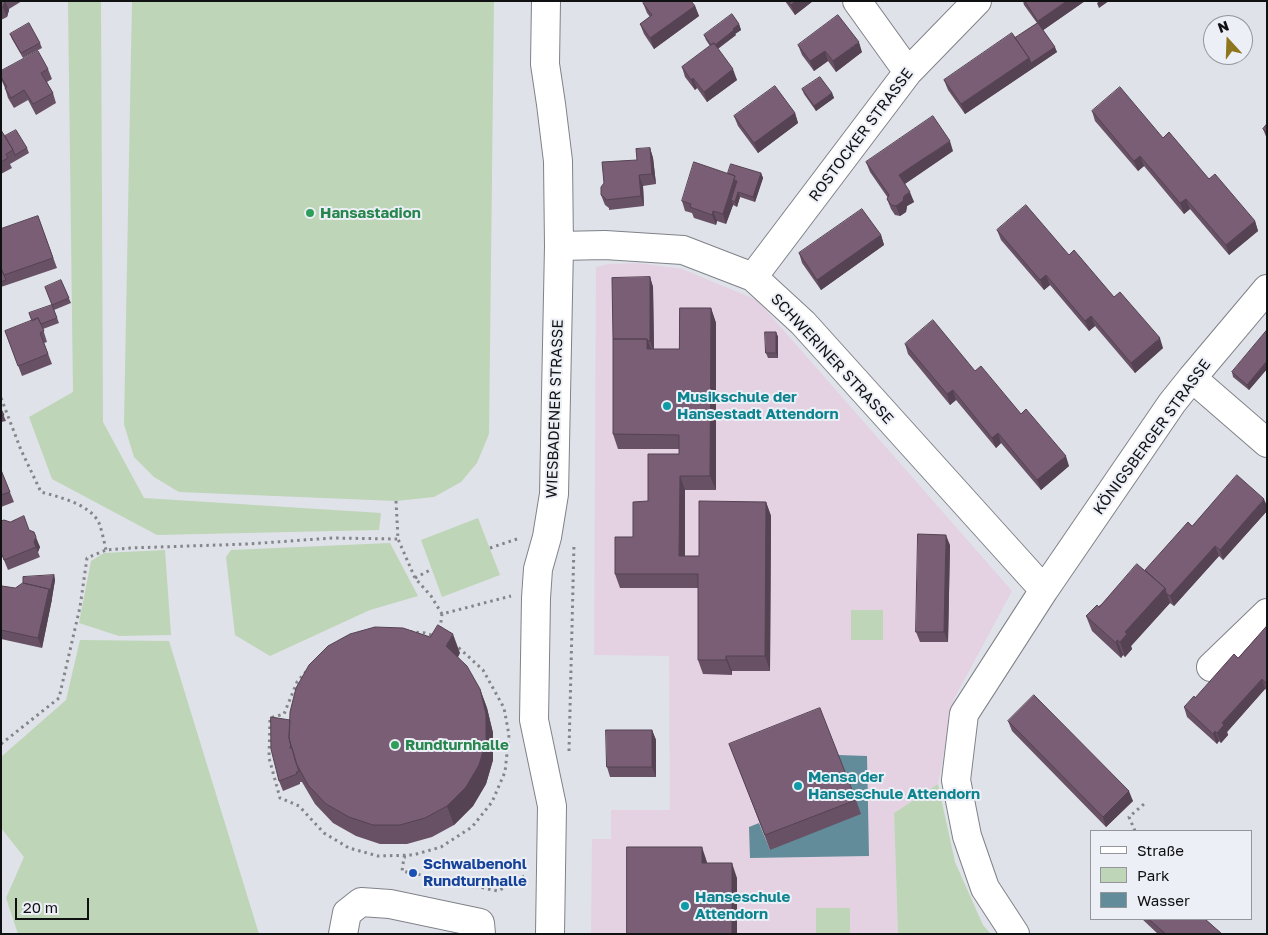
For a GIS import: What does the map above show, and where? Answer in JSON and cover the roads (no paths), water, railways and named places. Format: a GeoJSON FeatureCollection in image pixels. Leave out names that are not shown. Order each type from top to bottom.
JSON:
{"type":"FeatureCollection","features":[{"type":"Feature","properties":{"kind":"street","name":"WIESBADENER STRASSE"},"geometry":{"type":"LineString","coordinates":[[546,1],[545,64],[558,161],[559,246],[554,494],[547,537],[538,569],[534,720],[552,806],[550,934]]}},
{"type":"Feature","properties":{"kind":"street"},"geometry":{"type":"LineString","coordinates":[[857,1],[908,72]]}},
{"type":"Feature","properties":{"kind":"street","name":"ROSTOCKER STRASSE"},"geometry":{"type":"LineString","coordinates":[[753,277],[908,72],[977,1]]}},
{"type":"Feature","properties":{"kind":"street","name":"SCHWERINER STRASSE"},"geometry":{"type":"LineString","coordinates":[[559,246],[605,245],[683,250],[753,277],[803,323],[1044,590]]}},
{"type":"Feature","properties":{"kind":"street","name":"KÖNIGSBERGER STRASSE"},"geometry":{"type":"LineString","coordinates":[[1015,934],[985,888],[966,836],[956,780],[964,714],[1044,590],[1172,403],[1267,289]]}},
{"type":"Feature","properties":{"kind":"street"},"geometry":{"type":"LineString","coordinates":[[1192,378],[1267,443]]}},
{"type":"Feature","properties":{"kind":"street"},"geometry":{"type":"LineString","coordinates":[[1211,667],[1267,613]]}},
{"type":"Feature","properties":{"kind":"street"},"geometry":{"type":"LineString","coordinates":[[343,934],[347,913],[361,902],[390,904],[480,923],[481,934]]}},
{"type":"Feature","properties":{"kind":"water"},"geometry":{"type":"Polygon","coordinates":[[[838,755],[867,756],[869,856],[750,858],[749,827],[759,823],[770,850],[838,755]]]}},
{"type":"Feature","properties":{"kind":"place","name":"Hansastadion"},"geometry":{"type":"Point","coordinates":[310,213]}},
{"type":"Feature","properties":{"kind":"place","name":"Musikschule der Hansestadt Attendorn"},"geometry":{"type":"Point","coordinates":[667,406]}},
{"type":"Feature","properties":{"kind":"place","name":"Rundturnhalle"},"geometry":{"type":"Point","coordinates":[395,745]}},
{"type":"Feature","properties":{"kind":"place","name":"Mensa der Hanseschule Attendorn"},"geometry":{"type":"Point","coordinates":[798,786]}},
{"type":"Feature","properties":{"kind":"place","name":"Schwalbenohl Rundturnhalle"},"geometry":{"type":"Point","coordinates":[413,873]}},
{"type":"Feature","properties":{"kind":"place","name":"Hanseschule Attendorn"},"geometry":{"type":"Point","coordinates":[685,906]}}]}
